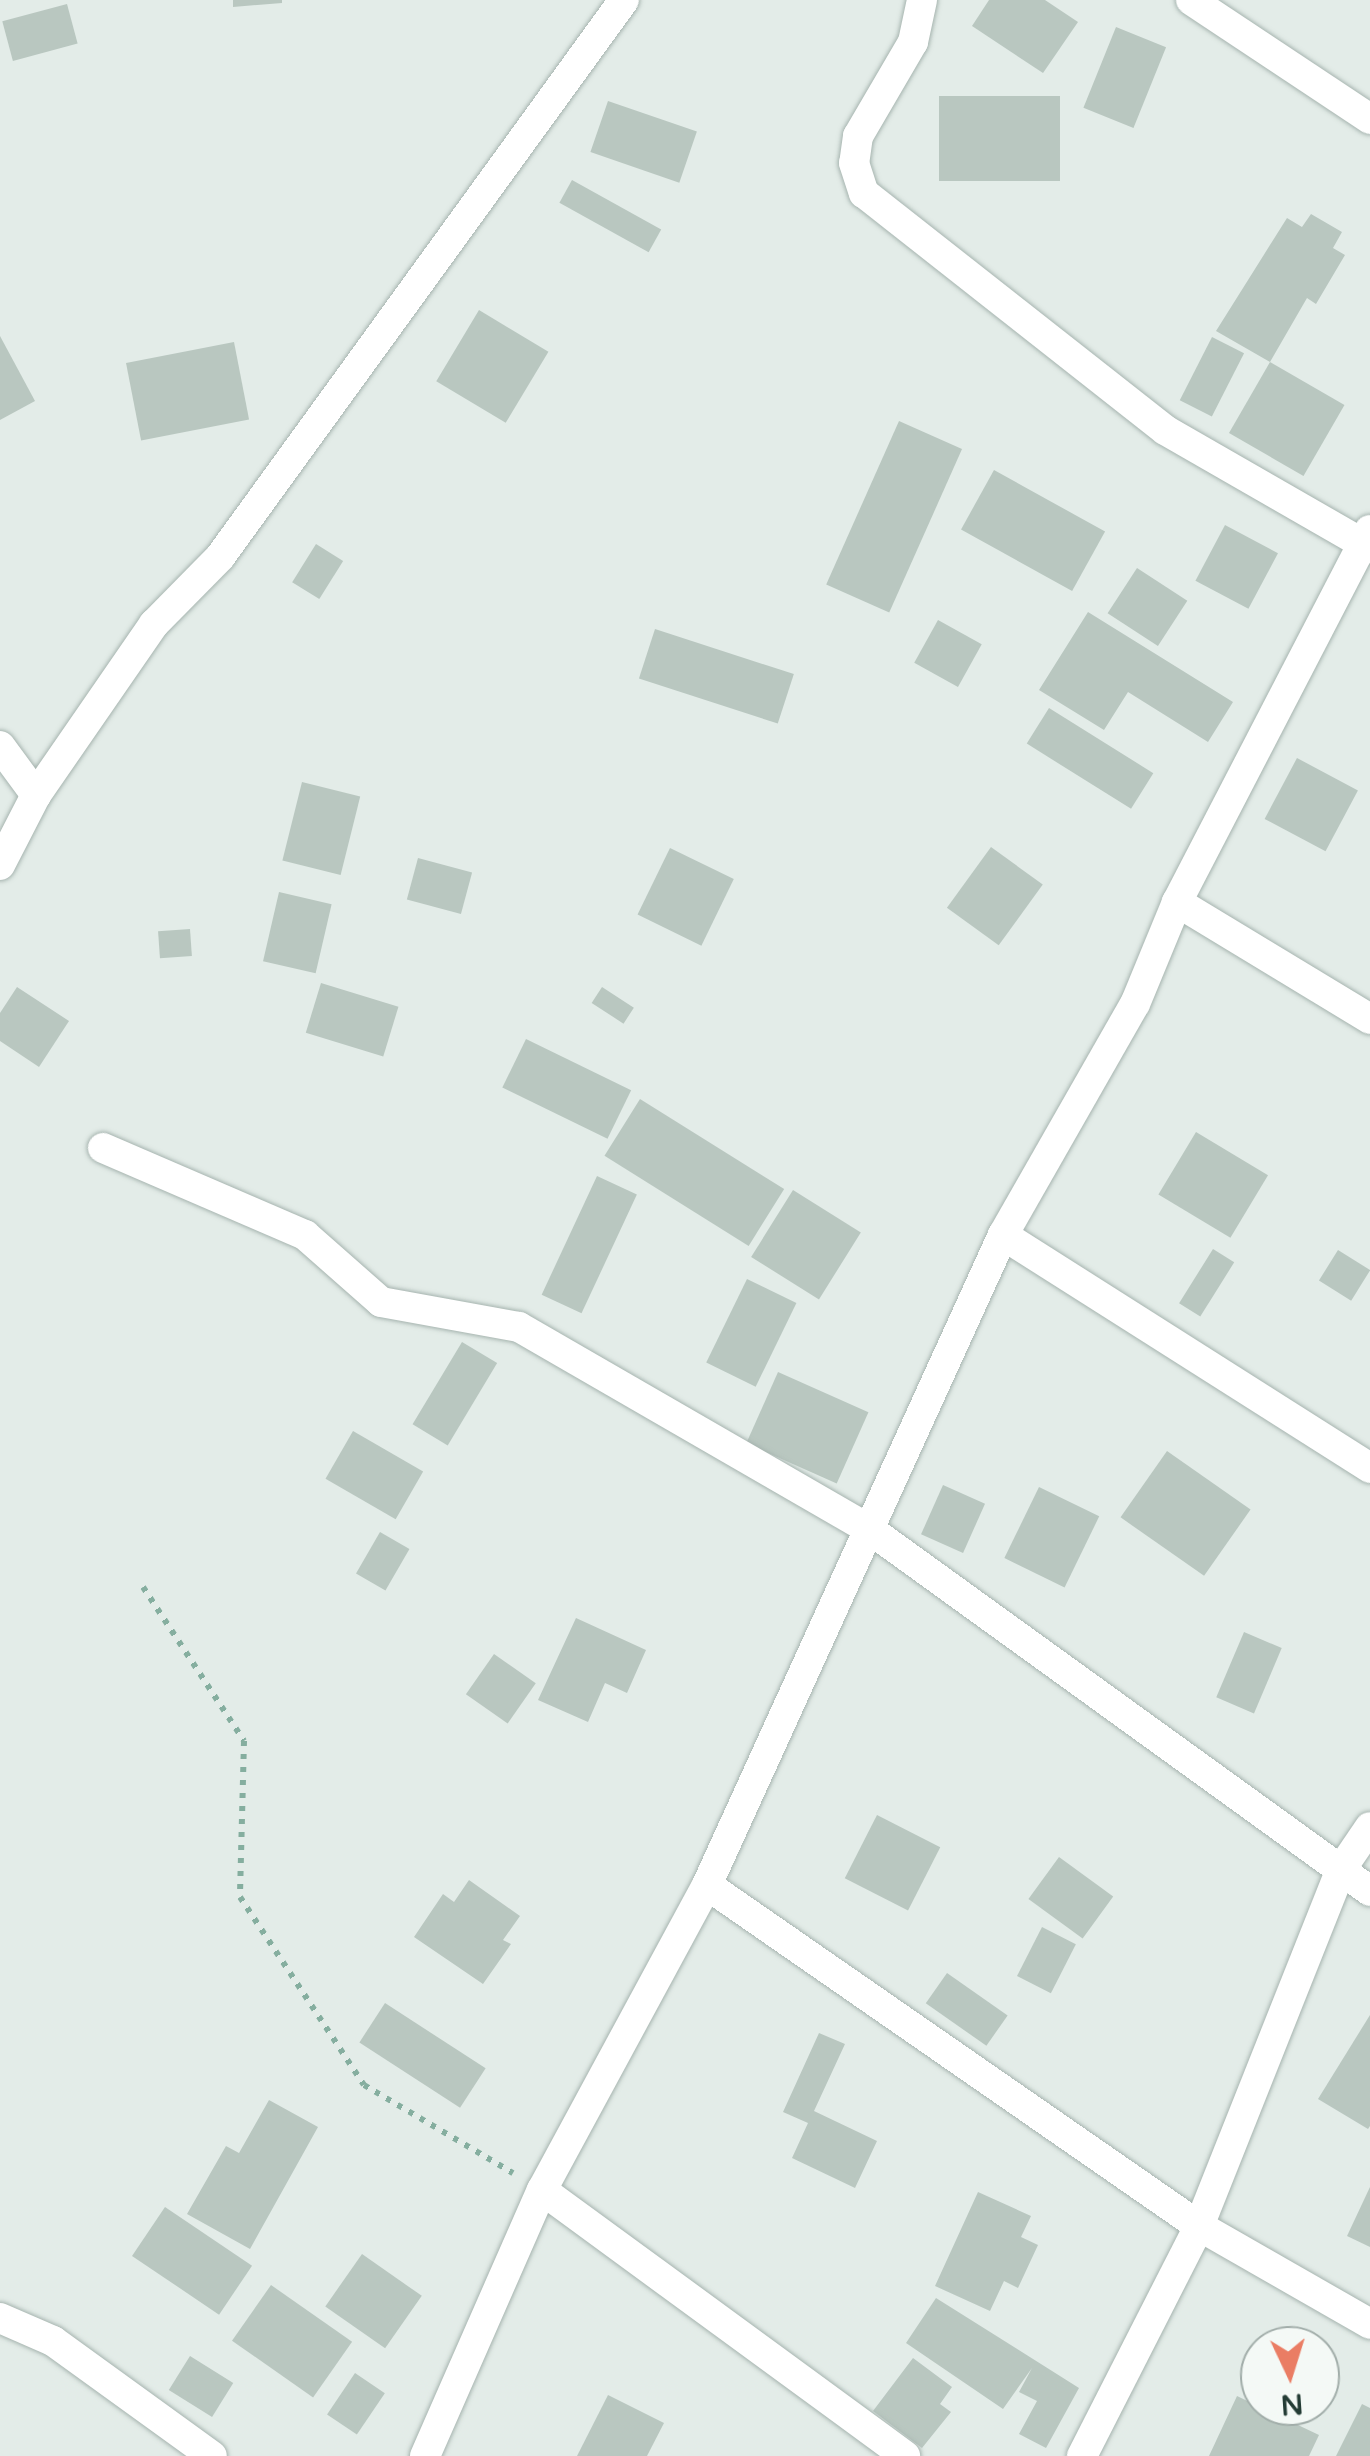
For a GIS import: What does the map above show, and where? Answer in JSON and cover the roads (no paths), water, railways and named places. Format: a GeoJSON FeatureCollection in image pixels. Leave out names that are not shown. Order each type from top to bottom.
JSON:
{"type":"FeatureCollection","features":[{"type":"Feature","properties":{"kind":"street"},"geometry":{"type":"LineString","coordinates":[[0,864],[36,795],[154,624],[220,557],[624,0]]}},
{"type":"Feature","properties":{"kind":"street"},"geometry":{"type":"LineString","coordinates":[[425,2456],[542,2190],[707,1885],[1002,1234],[1135,1004],[1177,902],[1367,540],[1165,430],[864,192],[854,163],[858,136],[912,42],[922,0]]}},
{"type":"Feature","properties":{"kind":"street"},"geometry":{"type":"LineString","coordinates":[[1191,0],[1370,119]]}},
{"type":"Feature","properties":{"kind":"street"},"geometry":{"type":"LineString","coordinates":[[0,746],[36,795]]}},
{"type":"Feature","properties":{"kind":"street"},"geometry":{"type":"LineString","coordinates":[[1177,902],[1370,1019]]}},
{"type":"Feature","properties":{"kind":"street"},"geometry":{"type":"LineString","coordinates":[[102,1148],[305,1235],[381,1302],[519,1327],[869,1528],[1370,1891]]}},
{"type":"Feature","properties":{"kind":"street"},"geometry":{"type":"LineString","coordinates":[[1002,1234],[1370,1468]]}},
{"type":"Feature","properties":{"kind":"street"},"geometry":{"type":"LineString","coordinates":[[1082,2456],[1199,2226],[1340,1871],[1370,1827]]}},
{"type":"Feature","properties":{"kind":"street"},"geometry":{"type":"LineString","coordinates":[[707,1885],[1199,2226],[1370,2324]]}},
{"type":"Feature","properties":{"kind":"street"},"geometry":{"type":"LineString","coordinates":[[542,2190],[905,2456]]}},
{"type":"Feature","properties":{"kind":"street"},"geometry":{"type":"LineString","coordinates":[[0,2318],[52,2340],[212,2456]]}}]}
